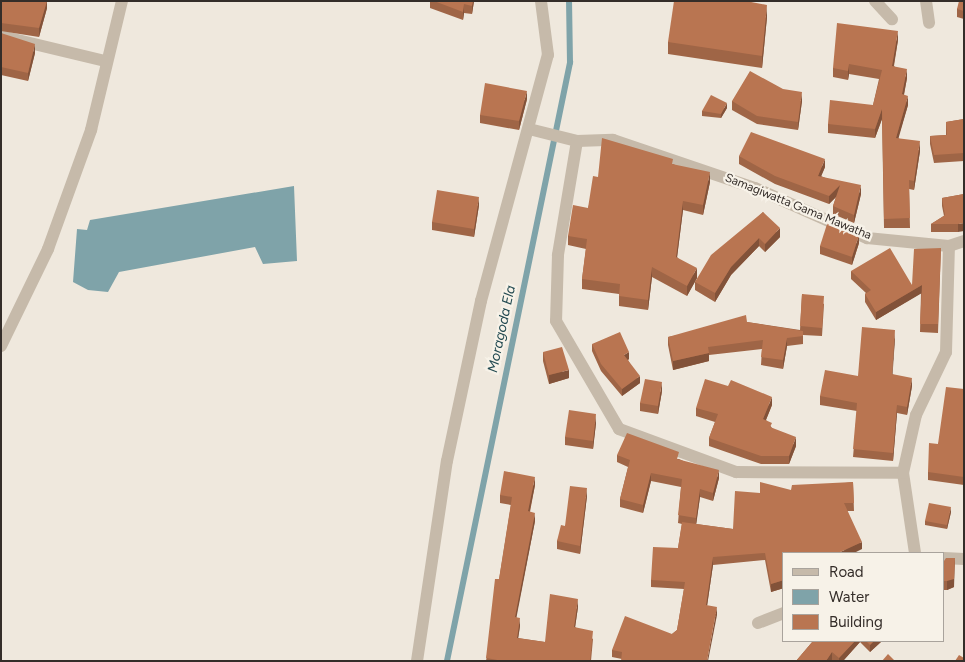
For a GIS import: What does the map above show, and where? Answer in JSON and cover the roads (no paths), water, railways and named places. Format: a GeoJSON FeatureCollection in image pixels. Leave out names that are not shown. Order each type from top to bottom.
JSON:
{"type":"FeatureCollection","features":[{"type":"Feature","properties":{"kind":"street"},"geometry":{"type":"LineString","coordinates":[[1,346],[48,249],[90,130],[105,62],[122,1]]}},
{"type":"Feature","properties":{"kind":"street"},"geometry":{"type":"LineString","coordinates":[[416,661],[447,462],[473,339],[548,55],[541,1]]}},
{"type":"Feature","properties":{"kind":"street"},"geometry":{"type":"LineString","coordinates":[[875,1],[892,19]]}},
{"type":"Feature","properties":{"kind":"street"},"geometry":{"type":"LineString","coordinates":[[926,1],[929,23]]}},
{"type":"Feature","properties":{"kind":"street"},"geometry":{"type":"LineString","coordinates":[[1,36],[105,62]]}},
{"type":"Feature","properties":{"kind":"street","name":"Samagiwatta Gama Mawatha"},"geometry":{"type":"LineString","coordinates":[[529,129],[577,141],[613,140],[755,188],[867,238],[949,246],[964,241]]}},
{"type":"Feature","properties":{"kind":"street"},"geometry":{"type":"LineString","coordinates":[[577,141],[558,255],[556,322],[619,429],[736,472],[902,472]]}},
{"type":"Feature","properties":{"kind":"street"},"geometry":{"type":"LineString","coordinates":[[915,552],[902,472],[916,415],[946,352],[949,246]]}},
{"type":"Feature","properties":{"kind":"street"},"geometry":{"type":"LineString","coordinates":[[945,558],[964,559]]}},
{"type":"Feature","properties":{"kind":"street"},"geometry":{"type":"LineString","coordinates":[[758,623],[782,614]]}},
{"type":"Feature","properties":{"kind":"water"},"geometry":{"type":"Polygon","coordinates":[[[294,186],[297,261],[263,264],[255,247],[119,272],[108,292],[88,290],[73,282],[77,229],[87,230],[90,220],[294,186]]]}},
{"type":"Feature","properties":{"kind":"waterway","name":"Moragoda Ela"},"geometry":{"type":"LineString","coordinates":[[447,661],[570,63],[569,1]]}}]}
